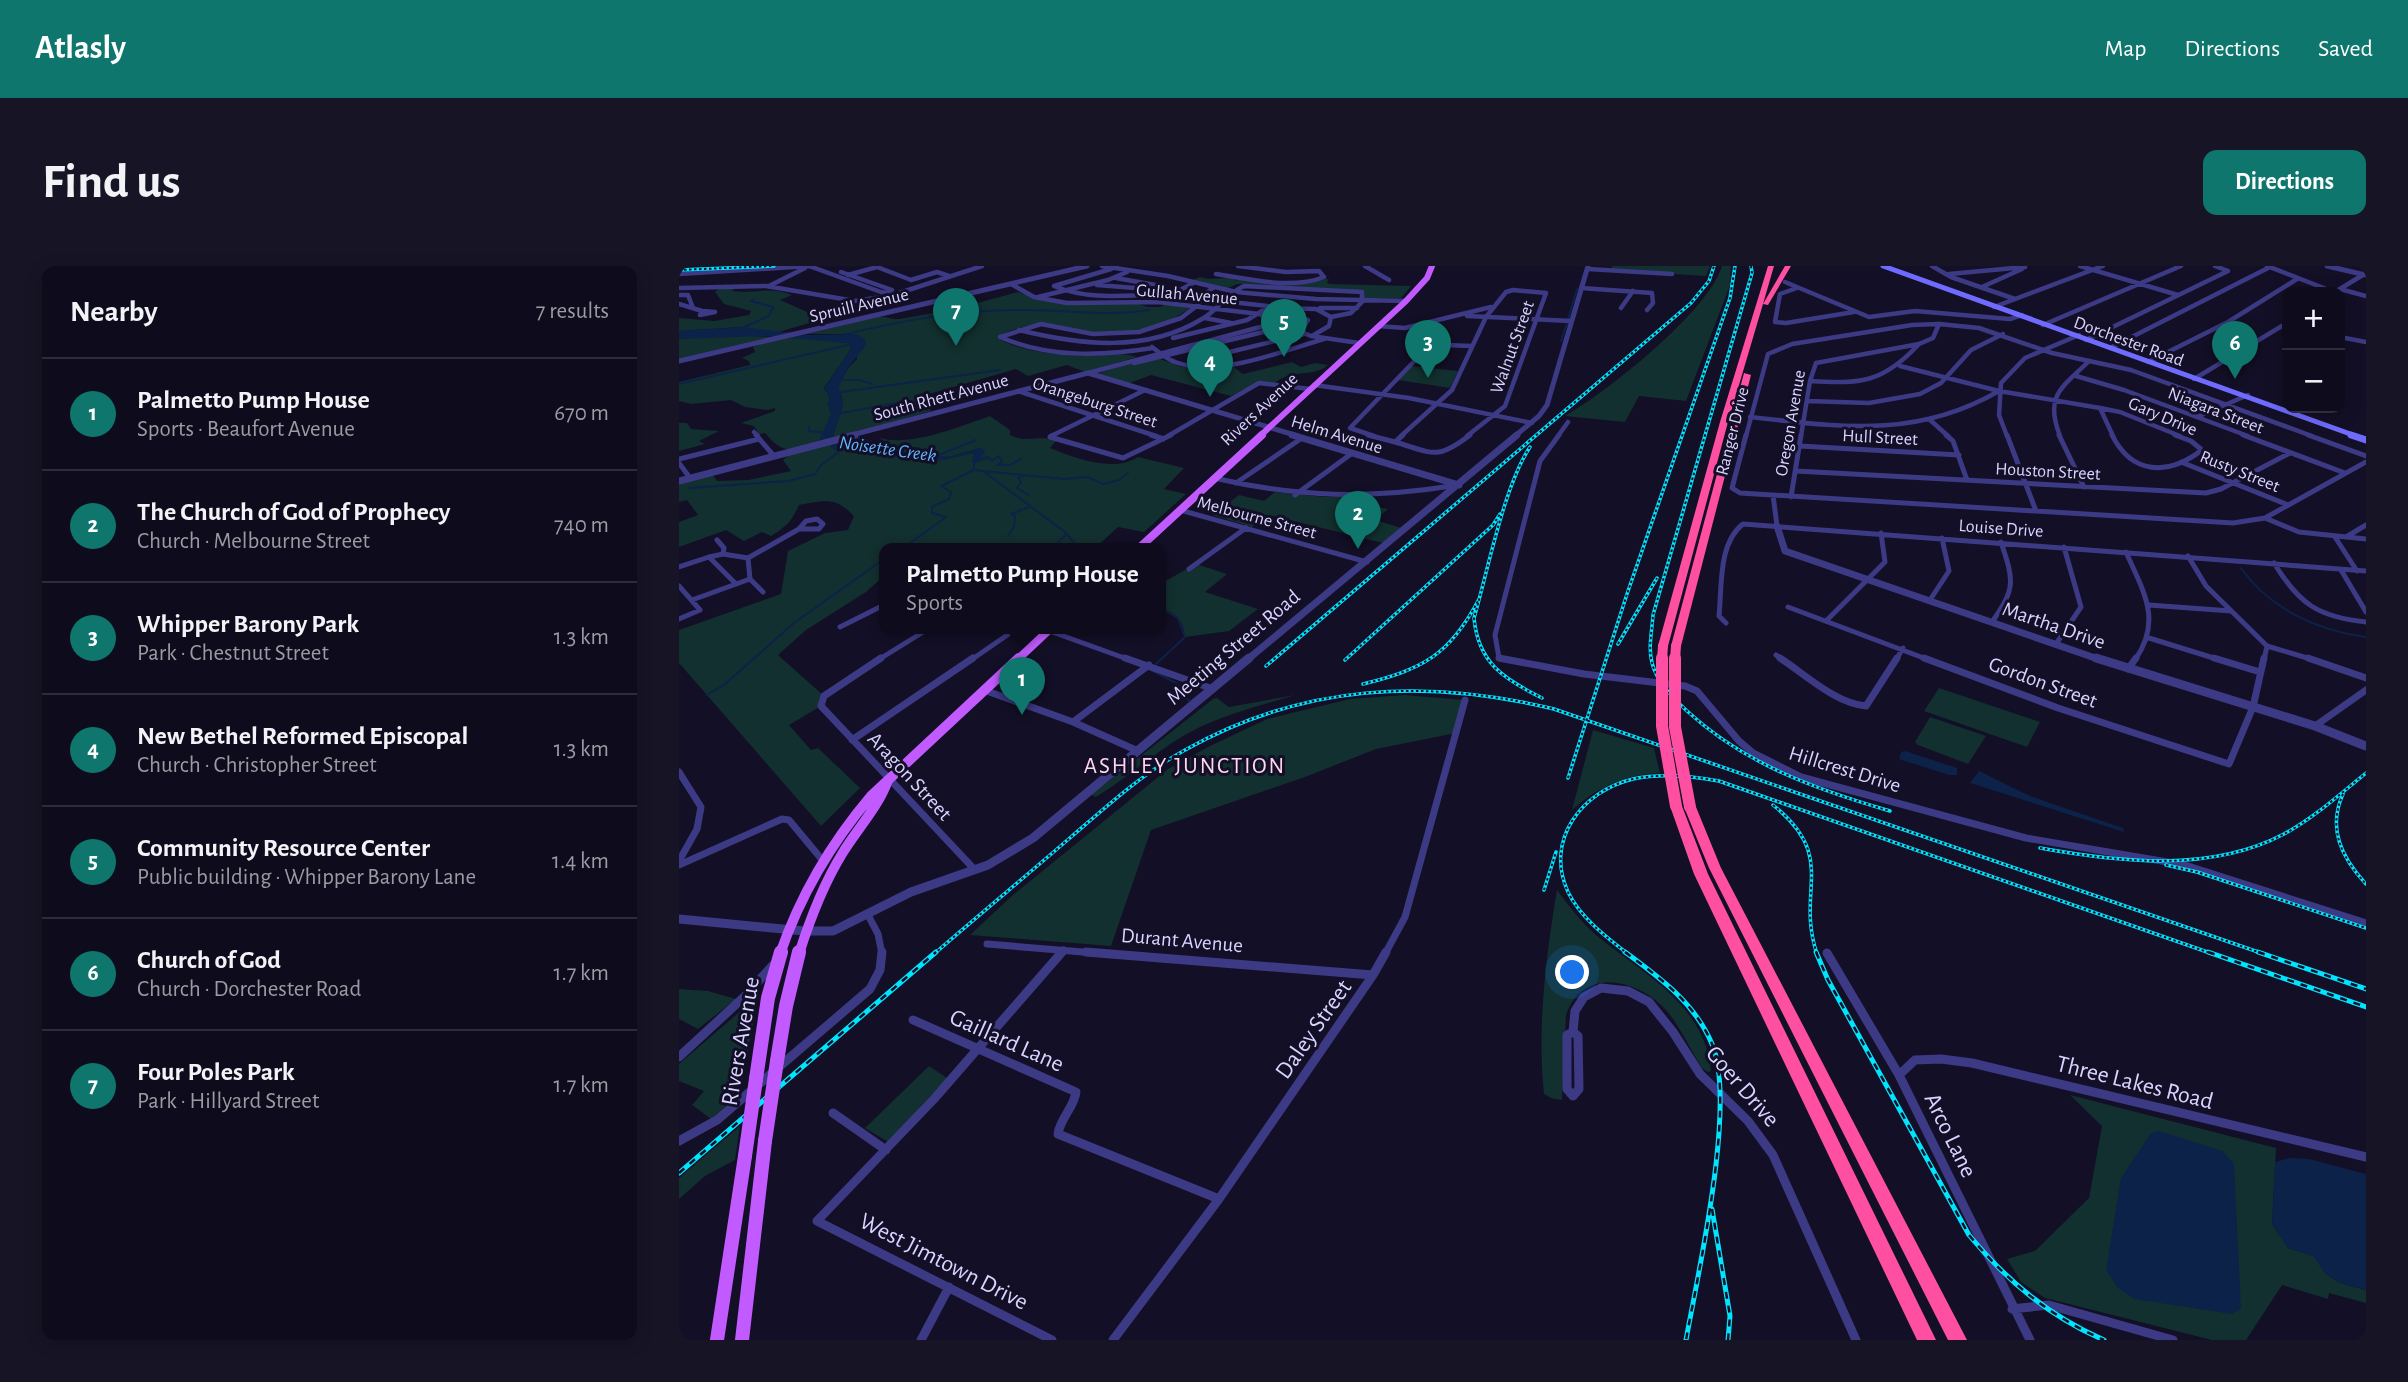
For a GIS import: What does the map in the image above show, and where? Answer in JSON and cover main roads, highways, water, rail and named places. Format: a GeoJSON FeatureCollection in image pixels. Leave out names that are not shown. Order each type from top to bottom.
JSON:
{"type":"FeatureCollection","features":[{"type":"Feature","properties":{"kind":"highway"},"geometry":{"type":"LineString","coordinates":[[1763,284],[1764,266]]}},
{"type":"Feature","properties":{"kind":"highway"},"geometry":{"type":"LineString","coordinates":[[1771,266],[1763,284],[1663,646],[1659,711],[1663,755],[1683,807],[1701,874],[1927,1340]]}},
{"type":"Feature","properties":{"kind":"highway"},"geometry":{"type":"LineString","coordinates":[[1778,266],[1677,646],[1673,671],[1673,720],[1683,807],[1958,1340]]}},
{"type":"Feature","properties":{"kind":"highway"},"geometry":{"type":"LineString","coordinates":[[1766,304],[1788,266]]}},
{"type":"Feature","properties":{"kind":"main road","name":"Rivers Avenue"},"geometry":{"type":"LineString","coordinates":[[1144,543],[1406,301],[1427,278],[1432,266]]}},
{"type":"Feature","properties":{"kind":"main road","name":"Dorchester Road"},"geometry":{"type":"LineString","coordinates":[[1883,266],[2366,439]]}},
{"type":"Feature","properties":{"kind":"main road","name":"Dorchester Road"},"geometry":{"type":"LineString","coordinates":[[1891,266],[1996,307]]}},
{"type":"Feature","properties":{"kind":"main road","name":"Rivers Avenue"},"geometry":{"type":"LineString","coordinates":[[717,1340],[766,1010],[778,959],[789,930],[832,846],[872,792],[1043,634]]}},
{"type":"Feature","properties":{"kind":"main road","name":"Rivers Avenue"},"geometry":{"type":"LineString","coordinates":[[742,1340],[765,1141],[784,1008],[804,932],[836,864],[853,835],[884,794],[888,780]]}},
{"type":"Feature","properties":{"kind":"water"},"geometry":{"type":"Polygon","coordinates":[[[743,327],[810,335],[857,334],[865,339],[866,345],[848,368],[838,387],[843,401],[833,439],[860,437],[891,449],[939,456],[952,456],[980,448],[985,450],[983,456],[975,462],[971,462],[975,453],[932,462],[903,458],[856,443],[835,447],[819,441],[831,414],[828,404],[830,397],[824,389],[849,352],[851,347],[848,343],[763,336],[679,339],[679,331],[743,327]]]}},
{"type":"Feature","properties":{"kind":"water"},"geometry":{"type":"Polygon","coordinates":[[[1901,752],[1957,768],[1957,775],[1949,775],[1899,759],[1901,752]]]}},
{"type":"Feature","properties":{"kind":"water"},"geometry":{"type":"Polygon","coordinates":[[[1979,771],[2030,796],[2123,828],[2124,832],[1970,783],[1979,771]]]}},
{"type":"Feature","properties":{"kind":"water"},"geometry":{"type":"Polygon","coordinates":[[[2159,1131],[2223,1151],[2234,1164],[2241,1309],[2232,1314],[2134,1299],[2118,1288],[2106,1270],[2121,1178],[2151,1133],[2159,1131]]]}},
{"type":"Feature","properties":{"kind":"water"},"geometry":{"type":"Polygon","coordinates":[[[2290,1158],[2309,1159],[2366,1174],[2366,1290],[2340,1283],[2326,1274],[2313,1256],[2288,1248],[2272,1224],[2275,1162],[2290,1158]]]}},
{"type":"Feature","properties":{"kind":"waterway"},"geometry":{"type":"LineString","coordinates":[[1568,319],[1577,289]]}},
{"type":"Feature","properties":{"kind":"waterway"},"geometry":{"type":"LineString","coordinates":[[742,328],[769,316],[773,307],[751,301],[754,299]]}},
{"type":"Feature","properties":{"kind":"waterway"},"geometry":{"type":"LineString","coordinates":[[846,334],[951,314],[994,310],[1099,313],[1149,310]]}},
{"type":"Feature","properties":{"kind":"waterway"},"geometry":{"type":"LineString","coordinates":[[1561,341],[1567,323]]}},
{"type":"Feature","properties":{"kind":"waterway"},"geometry":{"type":"LineString","coordinates":[[679,384],[848,345]]}},
{"type":"Feature","properties":{"kind":"waterway"},"geometry":{"type":"LineString","coordinates":[[841,392],[1000,370]]}},
{"type":"Feature","properties":{"kind":"waterway"},"geometry":{"type":"LineString","coordinates":[[841,380],[859,380],[872,384]]}},
{"type":"Feature","properties":{"kind":"waterway"},"geometry":{"type":"LineString","coordinates":[[842,413],[910,401],[911,407]]}},
{"type":"Feature","properties":{"kind":"waterway"},"geometry":{"type":"LineString","coordinates":[[809,427],[809,431],[825,433]]}},
{"type":"Feature","properties":{"kind":"waterway"},"geometry":{"type":"LineString","coordinates":[[936,456],[976,440]]}},
{"type":"Feature","properties":{"kind":"waterway"},"geometry":{"type":"LineString","coordinates":[[689,488],[788,481],[815,474],[821,465],[839,452],[832,447]]}},
{"type":"Feature","properties":{"kind":"waterway"},"geometry":{"type":"LineString","coordinates":[[975,462],[988,457],[992,461],[999,456],[1002,462],[997,465],[1010,465],[1021,459]]}},
{"type":"Feature","properties":{"kind":"waterway","name":"Noisette Creek"},"geometry":{"type":"LineString","coordinates":[[974,461],[974,470]]}},
{"type":"Feature","properties":{"kind":"waterway","name":"Noisette Creek"},"geometry":{"type":"LineString","coordinates":[[910,543],[946,517],[932,513],[932,507],[949,499],[951,492],[941,486],[974,470]]}},
{"type":"Feature","properties":{"kind":"waterway"},"geometry":{"type":"LineString","coordinates":[[974,470],[983,471]]}},
{"type":"Feature","properties":{"kind":"waterway"},"geometry":{"type":"LineString","coordinates":[[983,471],[1025,475]]}},
{"type":"Feature","properties":{"kind":"waterway"},"geometry":{"type":"LineString","coordinates":[[983,471],[1067,534]]}},
{"type":"Feature","properties":{"kind":"waterway"},"geometry":{"type":"LineString","coordinates":[[1025,475],[1064,479],[1088,477],[1103,484],[1119,480],[1128,473]]}},
{"type":"Feature","properties":{"kind":"waterway"},"geometry":{"type":"LineString","coordinates":[[1025,475],[1018,478],[1021,482],[1017,488],[1028,495]]}},
{"type":"Feature","properties":{"kind":"waterway"},"geometry":{"type":"LineString","coordinates":[[1008,536],[1014,527],[1015,516],[1011,514],[1029,507]]}},
{"type":"Feature","properties":{"kind":"waterway"},"geometry":{"type":"LineString","coordinates":[[1058,542],[1067,534]]}},
{"type":"Feature","properties":{"kind":"waterway"},"geometry":{"type":"LineString","coordinates":[[1067,534],[1074,543]]}},
{"type":"Feature","properties":{"kind":"waterway","name":"Noisette Creek"},"geometry":{"type":"LineString","coordinates":[[706,695],[724,685],[794,623],[879,563]]}},
{"type":"Feature","properties":{"kind":"waterway"},"geometry":{"type":"LineString","coordinates":[[2241,568],[2266,595],[2296,616],[2330,629],[2366,637]]}},
{"type":"Feature","properties":{"kind":"waterway"},"geometry":{"type":"LineString","coordinates":[[1156,664],[1185,637],[1178,618],[1166,611]]}},
{"type":"Feature","properties":{"kind":"waterway"},"geometry":{"type":"LineString","coordinates":[[1149,669],[1176,683],[1188,693],[1187,699],[1190,701]]}},
{"type":"Feature","properties":{"kind":"railway"},"geometry":{"type":"LineString","coordinates":[[679,270],[774,266]]}},
{"type":"Feature","properties":{"kind":"railway"},"geometry":{"type":"LineString","coordinates":[[1266,666],[1691,303],[1709,281],[1714,266]]}},
{"type":"Feature","properties":{"kind":"railway"},"geometry":{"type":"LineString","coordinates":[[1587,720],[1627,594],[1730,298],[1735,266]]}},
{"type":"Feature","properties":{"kind":"railway"},"geometry":{"type":"LineString","coordinates":[[1751,266],[1752,273],[1653,615],[1650,645],[1652,663],[1661,683],[1675,700],[1708,729],[1756,760],[1808,784],[1890,811]]}},
{"type":"Feature","properties":{"kind":"railway"},"geometry":{"type":"LineString","coordinates":[[1479,599],[1512,483],[1530,447]]}},
{"type":"Feature","properties":{"kind":"railway"},"geometry":{"type":"LineString","coordinates":[[1345,660],[1493,525],[1500,514]]}},
{"type":"Feature","properties":{"kind":"railway"},"geometry":{"type":"LineString","coordinates":[[1618,644],[1657,578]]}},
{"type":"Feature","properties":{"kind":"railway"},"geometry":{"type":"LineString","coordinates":[[1363,684],[1402,672],[1433,657],[1457,634],[1479,599]]}},
{"type":"Feature","properties":{"kind":"railway"},"geometry":{"type":"LineString","coordinates":[[1479,599],[1474,618],[1481,647],[1487,658],[1505,676],[1542,698]]}},
{"type":"Feature","properties":{"kind":"railway"},"geometry":{"type":"LineString","coordinates":[[934,954],[1126,790],[1155,769],[1229,728],[1274,711],[1365,693],[1412,691],[1506,699],[1554,709],[1587,720]]}},
{"type":"Feature","properties":{"kind":"railway"},"geometry":{"type":"LineString","coordinates":[[1568,778],[1587,720]]}},
{"type":"Feature","properties":{"kind":"railway"},"geometry":{"type":"LineString","coordinates":[[1587,720],[2264,954]]}},
{"type":"Feature","properties":{"kind":"railway"},"geometry":{"type":"LineString","coordinates":[[2040,848],[2132,860],[2164,861],[2226,855],[2256,846],[2295,828],[2366,773]]}},
{"type":"Feature","properties":{"kind":"railway"},"geometry":{"type":"LineString","coordinates":[[1628,954],[1579,910],[1568,892],[1562,873],[1561,854],[1572,820],[1598,794],[1633,779],[1666,776],[1719,781],[2213,954]]}},
{"type":"Feature","properties":{"kind":"railway"},"geometry":{"type":"LineString","coordinates":[[2343,794],[2336,819],[2339,842],[2350,864],[2366,884]]}},
{"type":"Feature","properties":{"kind":"railway"},"geometry":{"type":"LineString","coordinates":[[1773,805],[1793,824],[1805,842],[1810,858],[1810,911],[1817,954]]}},
{"type":"Feature","properties":{"kind":"railway"},"geometry":{"type":"LineString","coordinates":[[1544,890],[1556,852]]}},
{"type":"Feature","properties":{"kind":"railway"},"geometry":{"type":"LineString","coordinates":[[2166,865],[2197,872],[2366,928]]}},
{"type":"Feature","properties":{"kind":"railway"},"geometry":{"type":"LineString","coordinates":[[679,1173],[936,952]]}},
{"type":"Feature","properties":{"kind":"railway"},"geometry":{"type":"LineString","coordinates":[[1625,952],[1675,992],[1696,1016],[1712,1044],[1719,1071],[1718,1146],[1713,1189],[1686,1340]]}},
{"type":"Feature","properties":{"kind":"railway"},"geometry":{"type":"LineString","coordinates":[[1816,952],[1828,980],[1969,1235],[1998,1267],[2030,1296],[2065,1320],[2104,1340]]}},
{"type":"Feature","properties":{"kind":"railway"},"geometry":{"type":"LineString","coordinates":[[2208,952],[2366,1007]]}},
{"type":"Feature","properties":{"kind":"railway"},"geometry":{"type":"LineString","coordinates":[[2258,952],[2366,989]]}},
{"type":"Feature","properties":{"kind":"railway"},"geometry":{"type":"LineString","coordinates":[[1712,1209],[1730,1316],[1728,1340]]}},
{"type":"Feature","properties":{"kind":"place","name":"Four Poles Park"},"geometry":{"type":"Point","coordinates":[956,346]}},
{"type":"Feature","properties":{"kind":"place","name":"Community Resource Center"},"geometry":{"type":"Point","coordinates":[1284,357]}},
{"type":"Feature","properties":{"kind":"place","name":"Whipper Barony Park"},"geometry":{"type":"Point","coordinates":[1428,378]}},
{"type":"Feature","properties":{"kind":"place","name":"Church of God"},"geometry":{"type":"Point","coordinates":[2235,379]}},
{"type":"Feature","properties":{"kind":"place","name":"New Bethel Reformed Episcopal"},"geometry":{"type":"Point","coordinates":[1210,397]}},
{"type":"Feature","properties":{"kind":"place","name":"The Church of God of Prophecy"},"geometry":{"type":"Point","coordinates":[1358,549]}},
{"type":"Feature","properties":{"kind":"place","name":"Palmetto Pump House"},"geometry":{"type":"Point","coordinates":[1022,715]}},
{"type":"Feature","properties":{"kind":"district","name":"ASHLEY JUNCTION"},"geometry":{"type":"Point","coordinates":[1185,765]}}]}
